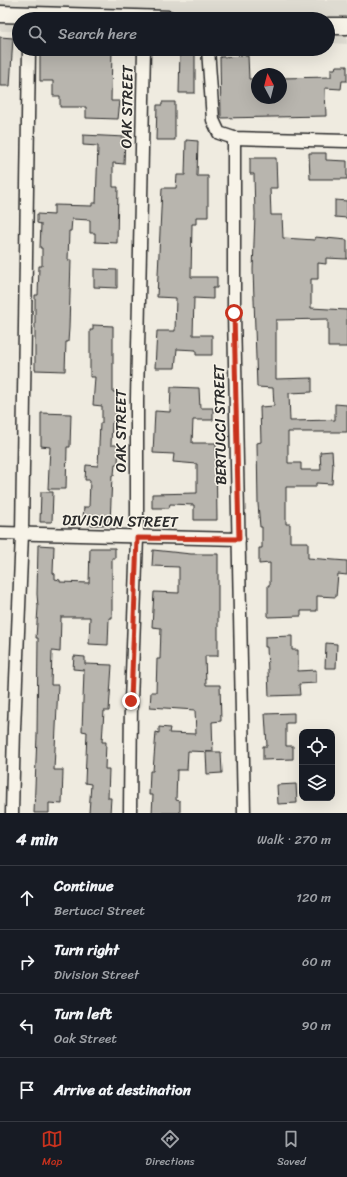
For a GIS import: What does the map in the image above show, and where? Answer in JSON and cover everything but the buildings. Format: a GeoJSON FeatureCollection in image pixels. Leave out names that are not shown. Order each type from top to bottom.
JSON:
{"type":"FeatureCollection","features":[{"type":"Feature","properties":{"kind":"main road"},"geometry":{"type":"LineString","coordinates":[[0,14],[12,15]]}},
{"type":"Feature","properties":{"kind":"main road"},"geometry":{"type":"LineString","coordinates":[[335,26],[347,26]]}},
{"type":"Feature","properties":{"kind":"street"},"geometry":{"type":"LineString","coordinates":[[12,813],[22,534],[29,56]]}},
{"type":"Feature","properties":{"kind":"street","name":"OAK STREET"},"geometry":{"type":"LineString","coordinates":[[130,813],[131,693],[137,538],[144,56]]}},
{"type":"Feature","properties":{"kind":"street"},"geometry":{"type":"LineString","coordinates":[[208,56],[213,120],[219,133],[234,138],[347,141]]}},
{"type":"Feature","properties":{"kind":"street","name":"BERTUCCI STREET"},"geometry":{"type":"LineString","coordinates":[[234,138],[234,313],[244,813]]}},
{"type":"Feature","properties":{"kind":"street","name":"DIVISION STREET"},"geometry":{"type":"LineString","coordinates":[[0,533],[137,538],[239,539]]}},
{"type":"Feature","properties":{"kind":"shaded area"},"geometry":{"type":"Polygon","coordinates":[[[0,0],[347,0],[347,44],[335,43],[335,12],[12,12],[12,31],[0,31],[0,0]]]}},
{"type":"Feature","properties":{"kind":"route"},"geometry":{"type":"LineString","coordinates":[[131,701],[137,538],[239,539],[234,313]]}}]}
